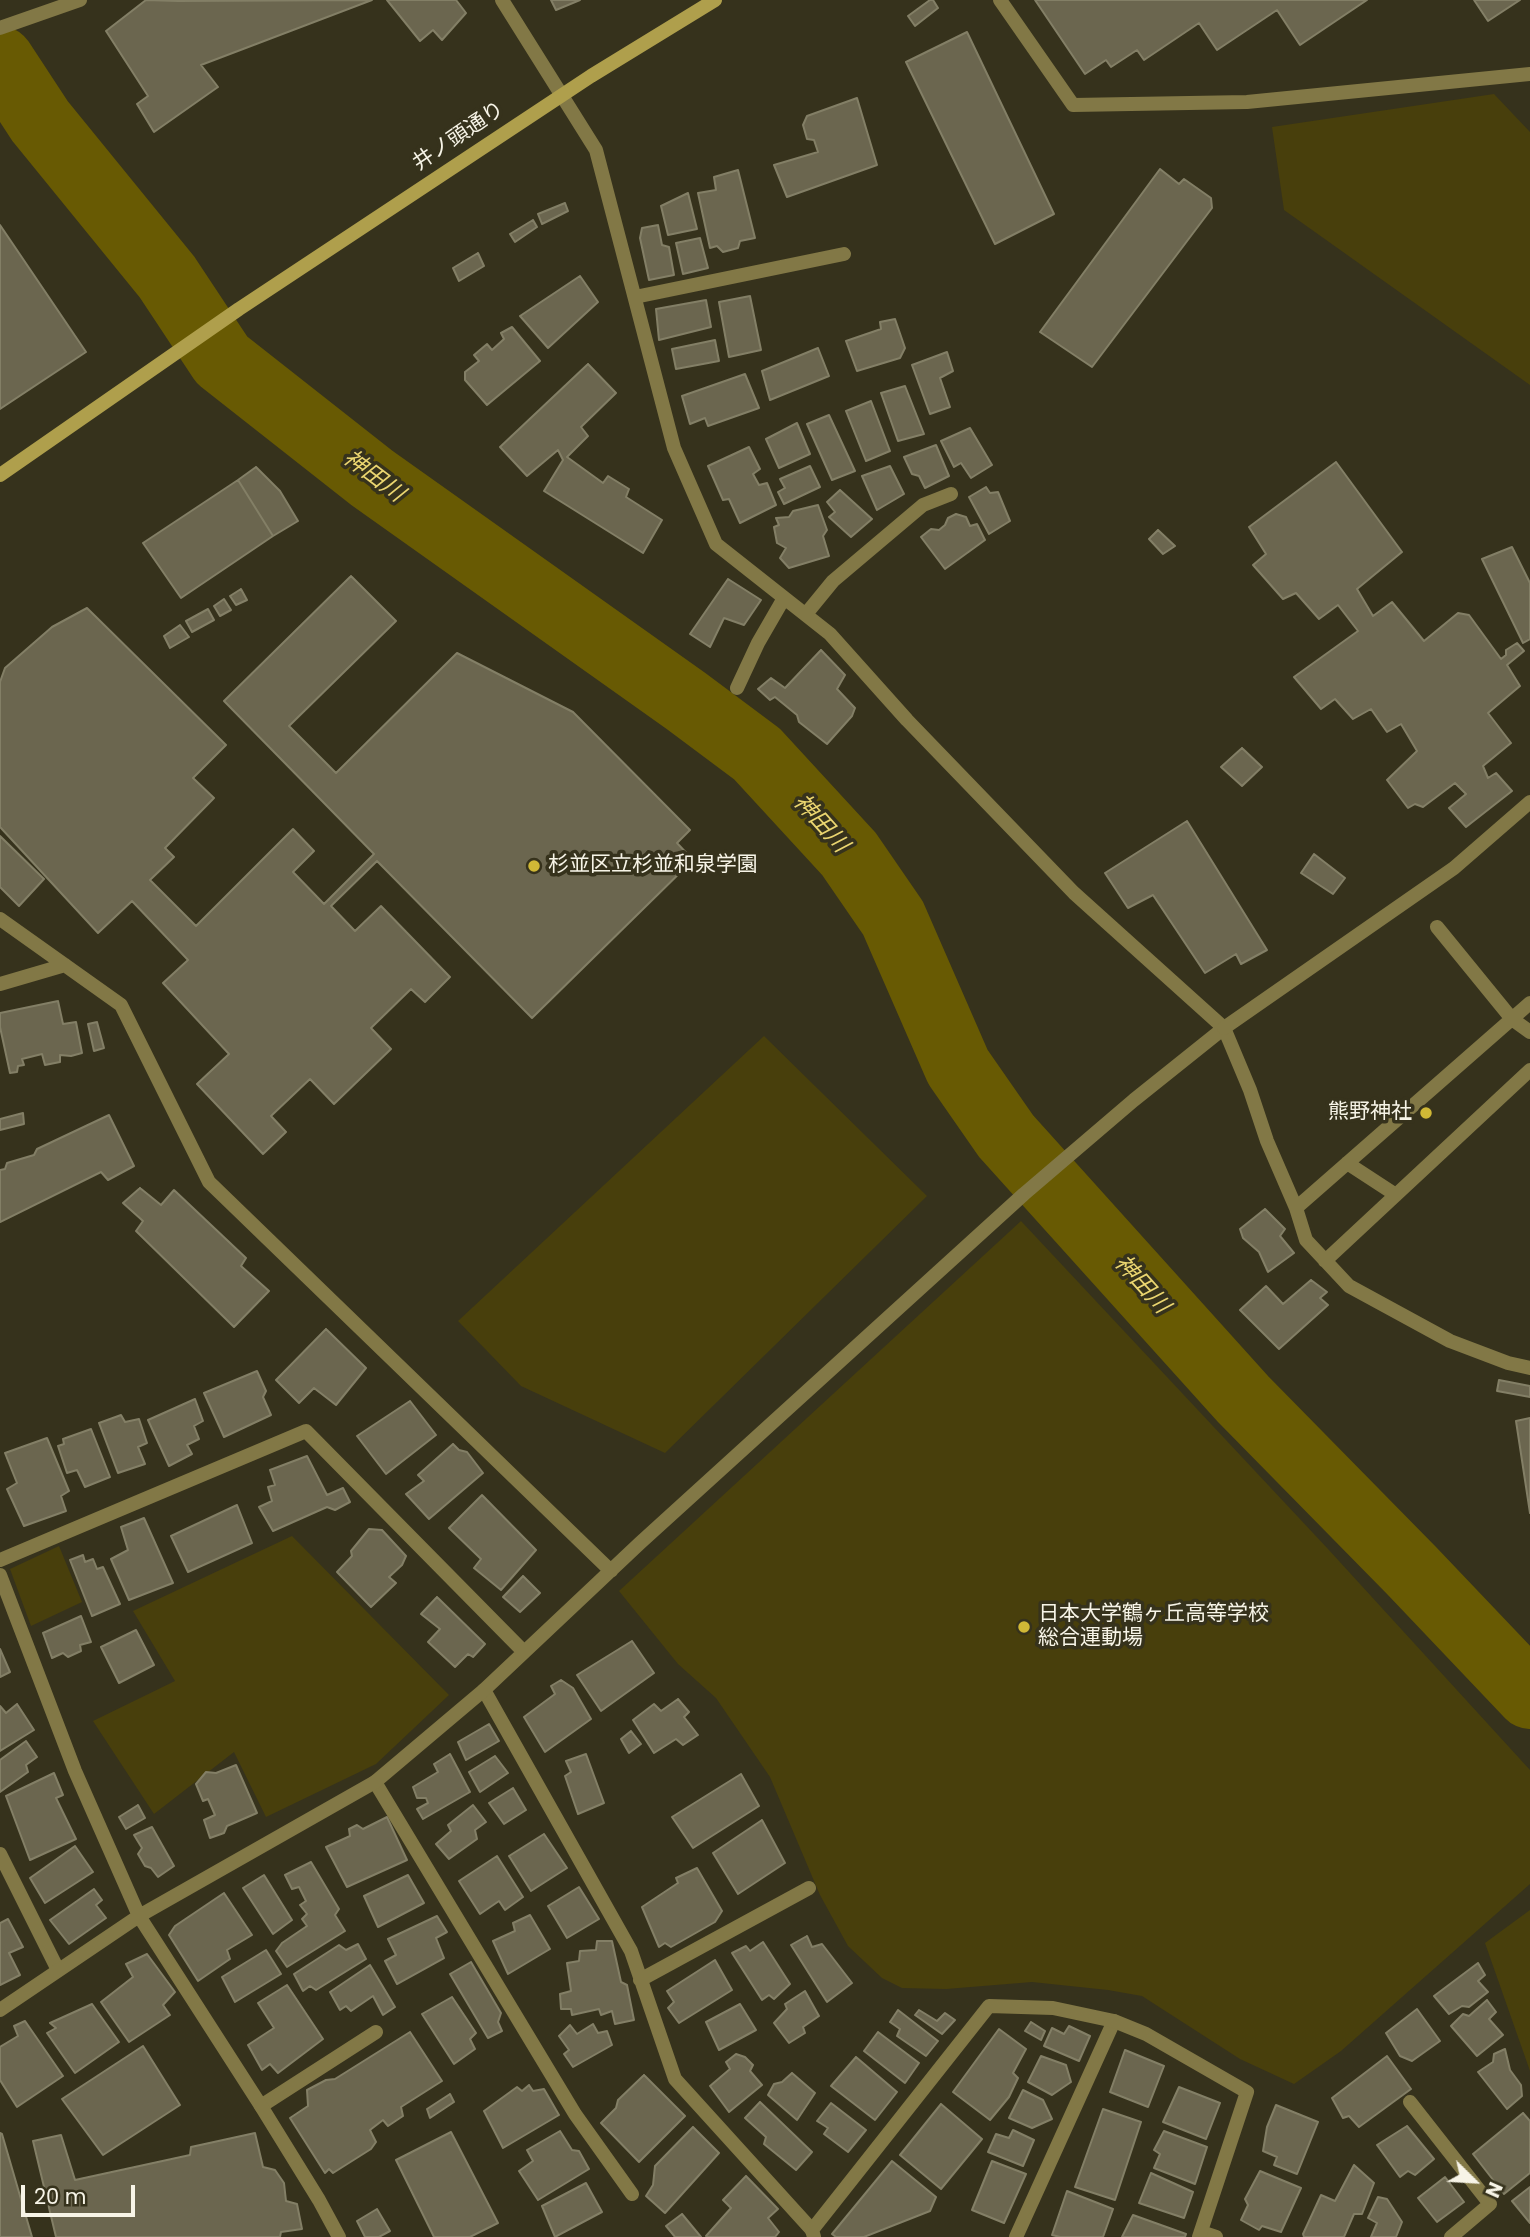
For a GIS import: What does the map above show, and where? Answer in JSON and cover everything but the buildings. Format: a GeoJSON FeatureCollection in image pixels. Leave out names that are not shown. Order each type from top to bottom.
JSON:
{"type":"FeatureCollection","features":[{"type":"Feature","properties":{"kind":"main road","name":"井ノ頭通り"},"geometry":{"type":"LineString","coordinates":[[0,475],[537,111],[715,0]]}},
{"type":"Feature","properties":{"kind":"street"},"geometry":{"type":"LineString","coordinates":[[4,27],[80,0]]}},
{"type":"Feature","properties":{"kind":"street"},"geometry":{"type":"LineString","coordinates":[[502,0],[596,150],[674,448],[716,544],[830,634],[907,720],[1074,893],[1224,1028],[1296,1208],[1306,1240],[1349,1286],[1450,1341],[1508,1363],[1530,1368]]}},
{"type":"Feature","properties":{"kind":"street"},"geometry":{"type":"LineString","coordinates":[[1000,0],[1073,105],[1247,102],[1529,76]]}},
{"type":"Feature","properties":{"kind":"street"},"geometry":{"type":"LineString","coordinates":[[635,298],[844,254]]}},
{"type":"Feature","properties":{"kind":"street"},"geometry":{"type":"LineString","coordinates":[[806,614],[833,581],[923,505],[951,494]]}},
{"type":"Feature","properties":{"kind":"street"},"geometry":{"type":"LineString","coordinates":[[737,688],[758,643],[784,598]]}},
{"type":"Feature","properties":{"kind":"street"},"geometry":{"type":"LineString","coordinates":[[0,2010],[139,1916],[375,1782],[484,1690],[1060,1163],[1224,1028],[1454,868],[1530,802]]}},
{"type":"Feature","properties":{"kind":"street"},"geometry":{"type":"LineString","coordinates":[[0,919],[121,1005],[209,1182],[611,1571]]}},
{"type":"Feature","properties":{"kind":"street"},"geometry":{"type":"LineString","coordinates":[[1437,927],[1512,1019],[1530,1032]]}},
{"type":"Feature","properties":{"kind":"street"},"geometry":{"type":"LineString","coordinates":[[0,984],[65,964]]}},
{"type":"Feature","properties":{"kind":"street"},"geometry":{"type":"LineString","coordinates":[[1296,1208],[1530,1003]]}},
{"type":"Feature","properties":{"kind":"street"},"geometry":{"type":"LineString","coordinates":[[1325,1261],[1530,1070]]}},
{"type":"Feature","properties":{"kind":"street"},"geometry":{"type":"LineString","coordinates":[[1347,1163],[1396,1195]]}},
{"type":"Feature","properties":{"kind":"street"},"geometry":{"type":"LineString","coordinates":[[0,1560],[306,1431],[524,1652]]}},
{"type":"Feature","properties":{"kind":"street"},"geometry":{"type":"LineString","coordinates":[[0,1575],[75,1771],[139,1916],[261,2106],[319,2200],[338,2237]]}},
{"type":"Feature","properties":{"kind":"street"},"geometry":{"type":"LineString","coordinates":[[484,1690],[631,1951],[675,2079],[813,2234],[989,2006],[1054,2008],[1114,2021],[1146,2034],[1247,2092],[1200,2234],[1216,2237]]}},
{"type":"Feature","properties":{"kind":"street"},"geometry":{"type":"LineString","coordinates":[[375,1782],[575,2114],[632,2194]]}},
{"type":"Feature","properties":{"kind":"street"},"geometry":{"type":"LineString","coordinates":[[0,1854],[58,1970]]}},
{"type":"Feature","properties":{"kind":"street"},"geometry":{"type":"LineString","coordinates":[[640,1980],[808,1888]]}},
{"type":"Feature","properties":{"kind":"street"},"geometry":{"type":"LineString","coordinates":[[1016,2237],[1114,2021]]}},
{"type":"Feature","properties":{"kind":"street"},"geometry":{"type":"LineString","coordinates":[[261,2106],[376,2032]]}},
{"type":"Feature","properties":{"kind":"street"},"geometry":{"type":"LineString","coordinates":[[1409,2102],[1490,2204],[1451,2237]]}},
{"type":"Feature","properties":{"kind":"shaded area"},"geometry":{"type":"Polygon","coordinates":[[[1494,94],[1530,132],[1530,385],[1284,210],[1272,127],[1494,94]]]}},
{"type":"Feature","properties":{"kind":"shaded area"},"geometry":{"type":"Polygon","coordinates":[[[764,1036],[927,1196],[665,1453],[521,1386],[458,1321],[764,1036]]]}},
{"type":"Feature","properties":{"kind":"shaded area","name":"日本大学鶴ヶ丘高等学校 総合運動場"},"geometry":{"type":"Polygon","coordinates":[[[1021,1221],[1328,1549],[1530,1770],[1530,1884],[1341,2051],[1294,2084],[1240,2059],[1142,1996],[1032,1982],[946,1989],[902,1988],[882,1978],[848,1946],[820,1895],[770,1777],[716,1698],[678,1664],[619,1591],[1021,1221]]]}},
{"type":"Feature","properties":{"kind":"shaded area"},"geometry":{"type":"Polygon","coordinates":[[[292,1536],[449,1695],[376,1764],[266,1817],[234,1752],[154,1814],[93,1721],[175,1681],[133,1611],[292,1536]]]}},
{"type":"Feature","properties":{"kind":"shaded area"},"geometry":{"type":"Polygon","coordinates":[[[59,1546],[82,1602],[31,1626],[10,1569],[59,1546]]]}},
{"type":"Feature","properties":{"kind":"shaded area"},"geometry":{"type":"Polygon","coordinates":[[[1530,1910],[1530,2071],[1485,1943],[1530,1910]]]}},
{"type":"Feature","properties":{"kind":"waterway","name":"神田川"},"geometry":{"type":"LineString","coordinates":[[0,60],[40,121],[167,277],[222,360],[372,478],[757,754],[849,854],[893,918],[958,1067],[1006,1136],[1243,1399],[1530,1695]]}},
{"type":"Feature","properties":{"kind":"place","name":"杉並区立杉並和泉学園"},"geometry":{"type":"Point","coordinates":[534,866]}},
{"type":"Feature","properties":{"kind":"place","name":"熊野神社"},"geometry":{"type":"Point","coordinates":[1426,1113]}},
{"type":"Feature","properties":{"kind":"place","name":"日本大学鶴ヶ丘高等学校 総合運動場"},"geometry":{"type":"Point","coordinates":[1024,1627]}}]}
